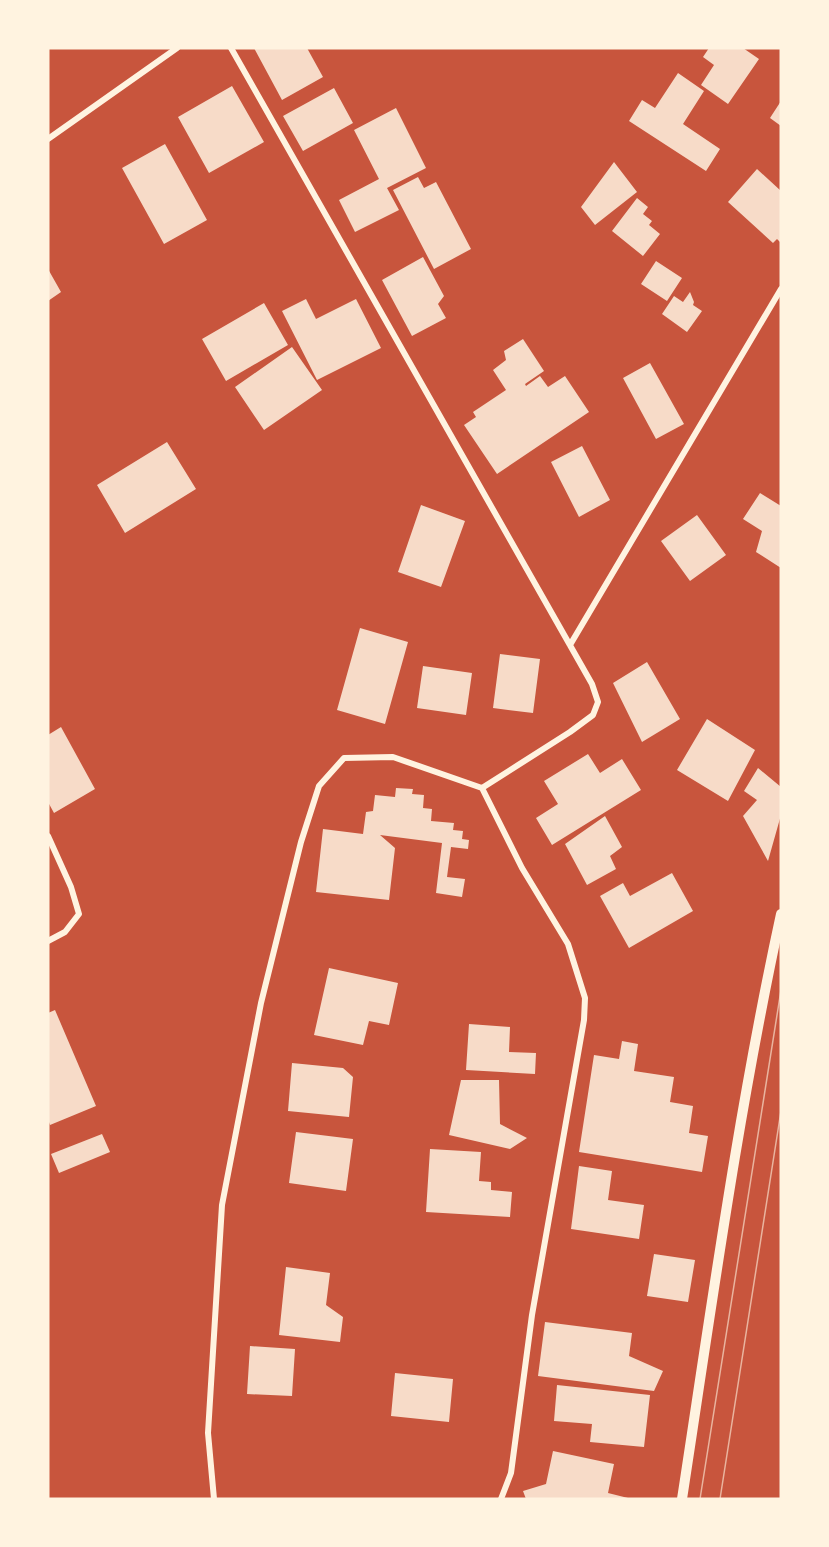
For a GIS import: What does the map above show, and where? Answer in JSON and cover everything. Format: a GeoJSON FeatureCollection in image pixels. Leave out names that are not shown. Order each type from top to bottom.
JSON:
{"type":"FeatureCollection","features":[{"type":"Feature","properties":{"kind":"street"},"geometry":{"type":"LineString","coordinates":[[48,139],[177,48]]}},
{"type":"Feature","properties":{"kind":"street"},"geometry":{"type":"LineString","coordinates":[[231,48],[592,684],[598,702],[593,715],[483,788]]}},
{"type":"Feature","properties":{"kind":"street"},"geometry":{"type":"LineString","coordinates":[[570,645],[781,289]]}},
{"type":"Feature","properties":{"kind":"street"},"geometry":{"type":"LineString","coordinates":[[213,1499],[208,1433],[222,1205],[261,1004],[301,842],[319,786],[344,758],[393,757],[483,788],[522,868],[568,944],[585,998],[584,1020],[532,1315],[511,1473],[501,1499]]}},
{"type":"Feature","properties":{"kind":"street"},"geometry":{"type":"LineString","coordinates":[[48,836],[80,915],[65,932],[48,941]]}},
{"type":"Feature","properties":{"kind":"street"},"geometry":{"type":"LineString","coordinates":[[682,1499],[746,1090],[781,914]]}},
{"type":"Feature","properties":{"kind":"building"},"geometry":{"type":"Polygon","coordinates":[[[254,48],[307,48],[323,77],[282,100],[254,48]]]}},
{"type":"Feature","properties":{"kind":"building"},"geometry":{"type":"Polygon","coordinates":[[[709,48],[743,48],[759,59],[728,104],[701,85],[714,65],[703,57],[709,48]]]}},
{"type":"Feature","properties":{"kind":"building"},"geometry":{"type":"Polygon","coordinates":[[[678,73],[704,91],[683,124],[720,149],[706,171],[629,121],[642,100],[655,108],[678,73]]]}},
{"type":"Feature","properties":{"kind":"building"},"geometry":{"type":"Polygon","coordinates":[[[232,86],[264,142],[209,173],[178,117],[232,86]]]}},
{"type":"Feature","properties":{"kind":"building"},"geometry":{"type":"Polygon","coordinates":[[[334,88],[353,123],[303,151],[283,116],[334,88]]]}},
{"type":"Feature","properties":{"kind":"building"},"geometry":{"type":"Polygon","coordinates":[[[781,101],[781,126],[770,118],[781,101]]]}},
{"type":"Feature","properties":{"kind":"building"},"geometry":{"type":"Polygon","coordinates":[[[396,108],[426,168],[387,188],[399,210],[355,232],[339,200],[379,179],[354,130],[396,108]]]}},
{"type":"Feature","properties":{"kind":"building"},"geometry":{"type":"Polygon","coordinates":[[[165,144],[207,220],[164,244],[122,168],[165,144]]]}},
{"type":"Feature","properties":{"kind":"building"},"geometry":{"type":"Polygon","coordinates":[[[614,162],[637,192],[595,225],[581,207],[614,162]]]}},
{"type":"Feature","properties":{"kind":"building"},"geometry":{"type":"Polygon","coordinates":[[[757,169],[781,191],[781,243],[777,239],[773,243],[728,202],[757,169]]]}},
{"type":"Feature","properties":{"kind":"building"},"geometry":{"type":"Polygon","coordinates":[[[418,177],[424,188],[436,182],[471,249],[434,269],[393,190],[418,177]]]}},
{"type":"Feature","properties":{"kind":"building"},"geometry":{"type":"Polygon","coordinates":[[[637,198],[648,207],[643,214],[652,221],[649,225],[660,234],[643,256],[612,231],[637,198]]]}},
{"type":"Feature","properties":{"kind":"building"},"geometry":{"type":"Polygon","coordinates":[[[423,257],[444,296],[438,304],[446,318],[412,336],[382,280],[423,257]]]}},
{"type":"Feature","properties":{"kind":"building"},"geometry":{"type":"Polygon","coordinates":[[[656,261],[682,278],[667,301],[641,284],[656,261]]]}},
{"type":"Feature","properties":{"kind":"building"},"geometry":{"type":"Polygon","coordinates":[[[48,269],[61,292],[48,301],[48,269]]]}},
{"type":"Feature","properties":{"kind":"building"},"geometry":{"type":"Polygon","coordinates":[[[690,292],[693,305],[702,311],[687,332],[662,314],[674,296],[683,302],[690,292]]]}},
{"type":"Feature","properties":{"kind":"building"},"geometry":{"type":"Polygon","coordinates":[[[306,299],[316,319],[356,299],[381,348],[317,380],[282,311],[306,299]]]}},
{"type":"Feature","properties":{"kind":"building"},"geometry":{"type":"Polygon","coordinates":[[[264,303],[288,345],[226,381],[202,339],[264,303]]]}},
{"type":"Feature","properties":{"kind":"building"},"geometry":{"type":"Polygon","coordinates":[[[523,339],[544,371],[525,384],[526,386],[540,376],[548,387],[565,376],[589,412],[497,474],[464,425],[476,417],[473,412],[506,390],[493,370],[506,360],[504,351],[523,339]]]}},
{"type":"Feature","properties":{"kind":"building"},"geometry":{"type":"Polygon","coordinates":[[[292,347],[322,390],[264,430],[235,387],[292,347]]]}},
{"type":"Feature","properties":{"kind":"building"},"geometry":{"type":"Polygon","coordinates":[[[650,363],[684,424],[656,439],[623,378],[650,363]]]}},
{"type":"Feature","properties":{"kind":"building"},"geometry":{"type":"Polygon","coordinates":[[[167,442],[196,489],[125,533],[97,485],[167,442]]]}},
{"type":"Feature","properties":{"kind":"building"},"geometry":{"type":"Polygon","coordinates":[[[582,446],[610,500],[579,517],[551,462],[582,446]]]}},
{"type":"Feature","properties":{"kind":"building"},"geometry":{"type":"Polygon","coordinates":[[[760,493],[781,506],[781,568],[756,552],[762,531],[743,519],[760,493]]]}},
{"type":"Feature","properties":{"kind":"building"},"geometry":{"type":"Polygon","coordinates":[[[421,505],[465,521],[441,587],[398,572],[421,505]]]}},
{"type":"Feature","properties":{"kind":"building"},"geometry":{"type":"Polygon","coordinates":[[[697,515],[726,555],[690,581],[661,541],[697,515]]]}},
{"type":"Feature","properties":{"kind":"building"},"geometry":{"type":"Polygon","coordinates":[[[360,628],[408,642],[385,724],[337,710],[360,628]]]}},
{"type":"Feature","properties":{"kind":"building"},"geometry":{"type":"Polygon","coordinates":[[[500,654],[540,659],[533,713],[493,708],[500,654]]]}},
{"type":"Feature","properties":{"kind":"building"},"geometry":{"type":"Polygon","coordinates":[[[647,662],[680,719],[642,742],[613,683],[647,662]]]}},
{"type":"Feature","properties":{"kind":"building"},"geometry":{"type":"Polygon","coordinates":[[[423,666],[472,673],[466,715],[417,708],[423,666]]]}},
{"type":"Feature","properties":{"kind":"building"},"geometry":{"type":"Polygon","coordinates":[[[707,719],[755,750],[728,801],[677,770],[707,719]]]}},
{"type":"Feature","properties":{"kind":"building"},"geometry":{"type":"Polygon","coordinates":[[[61,727],[95,789],[54,813],[48,802],[48,735],[61,727]]]}},
{"type":"Feature","properties":{"kind":"building"},"geometry":{"type":"Polygon","coordinates":[[[588,754],[600,773],[622,759],[641,790],[552,845],[536,818],[558,804],[544,781],[588,754]]]}},
{"type":"Feature","properties":{"kind":"building"},"geometry":{"type":"Polygon","coordinates":[[[758,768],[781,787],[781,815],[768,861],[743,816],[757,800],[744,791],[758,768]]]}},
{"type":"Feature","properties":{"kind":"building"},"geometry":{"type":"Polygon","coordinates":[[[396,788],[413,789],[412,794],[424,795],[423,808],[432,809],[431,821],[454,823],[453,830],[463,831],[462,839],[469,840],[468,849],[451,847],[447,877],[465,879],[462,897],[436,893],[442,843],[380,835],[395,848],[389,900],[316,892],[323,829],[363,834],[366,812],[373,811],[375,795],[395,797],[396,788]]]}},
{"type":"Feature","properties":{"kind":"building"},"geometry":{"type":"Polygon","coordinates":[[[605,816],[622,847],[610,856],[616,869],[587,885],[565,844],[605,816]]]}},
{"type":"Feature","properties":{"kind":"building"},"geometry":{"type":"Polygon","coordinates":[[[672,873],[693,911],[629,948],[600,896],[623,883],[630,896],[672,873]]]}},
{"type":"Feature","properties":{"kind":"building"},"geometry":{"type":"Polygon","coordinates":[[[329,968],[398,983],[389,1025],[369,1021],[363,1045],[314,1035],[329,968]]]}},
{"type":"Feature","properties":{"kind":"building"},"geometry":{"type":"Polygon","coordinates":[[[55,1010],[96,1106],[50,1125],[48,1119],[48,1013],[55,1010]]]}},
{"type":"Feature","properties":{"kind":"building"},"geometry":{"type":"Polygon","coordinates":[[[469,1024],[510,1027],[509,1052],[536,1053],[535,1074],[466,1070],[469,1024]]]}},
{"type":"Feature","properties":{"kind":"building"},"geometry":{"type":"Polygon","coordinates":[[[622,1041],[638,1044],[634,1071],[674,1077],[670,1102],[693,1106],[689,1133],[708,1136],[702,1172],[579,1152],[594,1055],[619,1059],[622,1041]]]}},
{"type":"Feature","properties":{"kind":"building"},"geometry":{"type":"Polygon","coordinates":[[[292,1063],[343,1068],[353,1077],[349,1117],[288,1111],[292,1063]]]}},
{"type":"Feature","properties":{"kind":"building"},"geometry":{"type":"Polygon","coordinates":[[[461,1080],[499,1080],[500,1124],[527,1138],[510,1149],[449,1135],[461,1080]]]}},
{"type":"Feature","properties":{"kind":"building"},"geometry":{"type":"Polygon","coordinates":[[[296,1132],[353,1139],[346,1191],[289,1183],[296,1132]]]}},
{"type":"Feature","properties":{"kind":"building"},"geometry":{"type":"Polygon","coordinates":[[[102,1134],[110,1152],[59,1173],[51,1154],[102,1134]]]}},
{"type":"Feature","properties":{"kind":"building"},"geometry":{"type":"Polygon","coordinates":[[[430,1149],[481,1152],[479,1181],[491,1182],[491,1190],[512,1192],[510,1217],[426,1212],[430,1149]]]}},
{"type":"Feature","properties":{"kind":"building"},"geometry":{"type":"Polygon","coordinates":[[[579,1166],[612,1171],[608,1200],[644,1205],[639,1239],[571,1229],[579,1166]]]}},
{"type":"Feature","properties":{"kind":"building"},"geometry":{"type":"Polygon","coordinates":[[[654,1254],[695,1260],[688,1302],[647,1296],[654,1254]]]}},
{"type":"Feature","properties":{"kind":"building"},"geometry":{"type":"Polygon","coordinates":[[[286,1267],[330,1273],[326,1305],[343,1317],[340,1342],[279,1335],[286,1267]]]}},
{"type":"Feature","properties":{"kind":"building"},"geometry":{"type":"Polygon","coordinates":[[[545,1322],[632,1333],[629,1356],[663,1371],[654,1391],[538,1376],[545,1322]]]}},
{"type":"Feature","properties":{"kind":"building"},"geometry":{"type":"Polygon","coordinates":[[[250,1346],[295,1349],[292,1396],[247,1394],[250,1346]]]}},
{"type":"Feature","properties":{"kind":"building"},"geometry":{"type":"Polygon","coordinates":[[[395,1373],[453,1379],[449,1422],[391,1416],[395,1373]]]}},
{"type":"Feature","properties":{"kind":"building"},"geometry":{"type":"Polygon","coordinates":[[[557,1385],[650,1395],[644,1447],[590,1442],[592,1424],[554,1421],[557,1385]]]}},
{"type":"Feature","properties":{"kind":"building"},"geometry":{"type":"Polygon","coordinates":[[[553,1451],[614,1464],[608,1493],[632,1499],[526,1499],[523,1491],[546,1484],[553,1451]]]}},
{"type":"Feature","properties":{"kind":"tram line"},"geometry":{"type":"LineString","coordinates":[[700,1499],[781,990]]}},
{"type":"Feature","properties":{"kind":"tram line"},"geometry":{"type":"LineString","coordinates":[[720,1499],[781,1111]]}}]}
